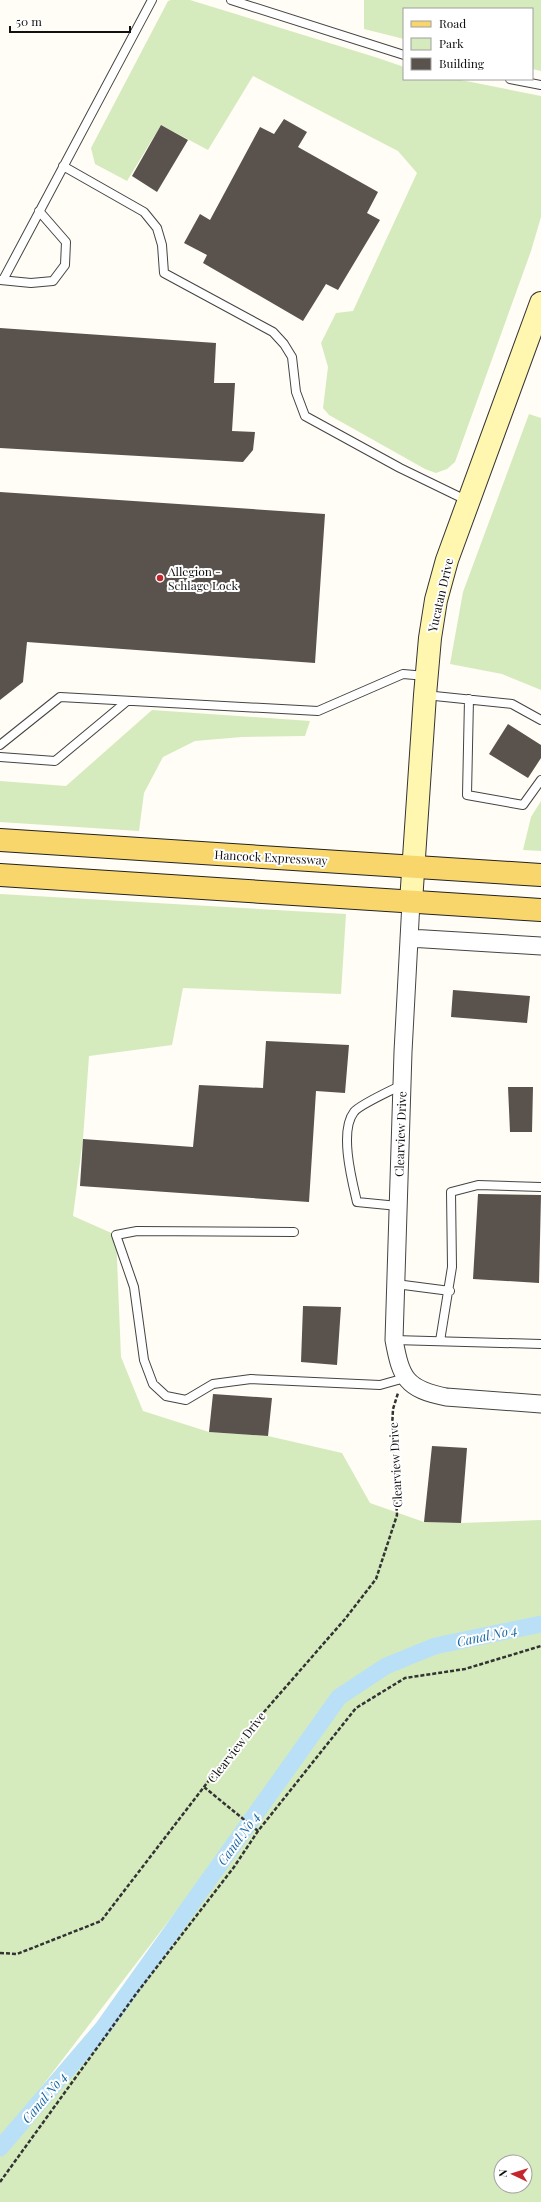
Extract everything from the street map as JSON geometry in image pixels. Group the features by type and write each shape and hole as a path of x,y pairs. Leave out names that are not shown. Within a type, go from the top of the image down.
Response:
{"main road":[{"name":"Hancock Expressway","path":"0,840 541,875"},
{"path":"0,875 541,910"}],"street":[{"name":"Yucatan Drive","path":"411,902 412,866 425,685 436,600 447,560 541,303"},
{"name":"Clearview Drive","path":"405,1378 399,1365 394,1340 402,1085 411,902"},
{"path":"409,938 541,946"},
{"path":"405,1378 415,1387 433,1395 541,1404"}],"lane":[{"path":"39,211 66,242 65,265 53,281 31,283 1,280 152,0"},
{"path":"231,0 403,55"},
{"path":"515,80 541,85"},
{"path":"63,166 144,212 157,228 162,245 164,273 274,332 292,357 296,392 305,416 400,468 469,502"},
{"path":"0,745 60,697 126,702 318,711 403,674 425,685 469,699 512,704 541,720"},
{"path":"469,699 467,795 523,805 541,780"},
{"path":"0,757 55,761 126,702"},
{"path":"398,1206 357,1202 349,1172 348,1129 354,1112 402,1085"},
{"path":"440,1341 450,1291 452,1267 451,1192 478,1184 541,1187"},
{"path":"294,1232 137,1231 116,1235 134,1287 144,1360 153,1384 166,1396 186,1400 212,1384 252,1379 380,1385 405,1378"},
{"path":"396,1284 450,1291"},
{"path":"394,1340 541,1344"}],"path":[{"name":"Clearview Drive","path":"0,1953 17,1954 101,1921 243,1736 345,1619 376,1580 398,1515 392,1428 393,1409 405,1378"},
{"path":"0,2182 91,2053 234,1867 257,1831 356,1708 405,1678 465,1669 541,1646"},
{"path":"204,1787 257,1831"}],"green space":[{"path":"190,0 378,58 403,67 403,80 461,80 541,96 541,217 531,251 455,462 447,469 436,473 425,469 329,415 323,408 328,367 321,343 336,313 353,311 417,173 398,151 253,76 208,150 161,125 127,181 95,164 91,148 168,1"},
{"path":"364,0 541,0 541,71 533,69 533,8 403,8 403,39 364,29"},
{"path":"529,414 541,418 541,690 502,674 450,664 463,592"},
{"path":"152,710 310,721 305,736 242,737 195,741 163,757 144,793 139,831 0,822 0,781 66,786"},
{"path":"541,801 541,851 523,850 531,817"},
{"path":"0,894 346,914 341,994 183,988 172,1045 89,1056 83,1139 73,1216 116,1235 121,1357 143,1411 209,1432 268,1436 342,1453 370,1503 424,1522 461,1523 541,1520 541,2202 0,2202 0,2155 103,2028 328,1713 0,2141"}],"building":[{"path":"284,119 307,132 298,147 378,192 367,213 380,220 338,290 326,284 303,321 203,263 207,255 184,243 200,214 210,220 260,127 274,134"},
{"path":"161,125 188,140 157,192 132,176"},
{"path":"0,328 216,343 214,383 235,383 232,431 255,432 253,450 243,462 0,448"},
{"name":"Allegion - Schlage Lock","path":"0,492 325,514 315,663 27,642 23,682 0,700"},
{"path":"508,724 541,745 541,758 528,778 489,754"},
{"path":"453,990 530,996 527,1023 451,1017"},
{"path":"266,1041 349,1045 345,1093 316,1091 309,1202 80,1186 83,1139 193,1147 199,1085 263,1088"},
{"path":"508,1087 533,1087 532,1132 510,1132"},
{"path":"478,1194 541,1195 539,1283 473,1279"},
{"path":"303,1306 341,1307 337,1365 301,1362"},
{"path":"213,1394 272,1398 268,1436 209,1432"},
{"path":"432,1446 467,1448 461,1523 424,1522"}],"waterway":[{"name":"Canal No 4","path":"0,2148 103,2028 339,1697 386,1666 435,1646 541,1624"}],"place":[{"name":"Allegion - Schlage Lock","path":"160,578"}]}
